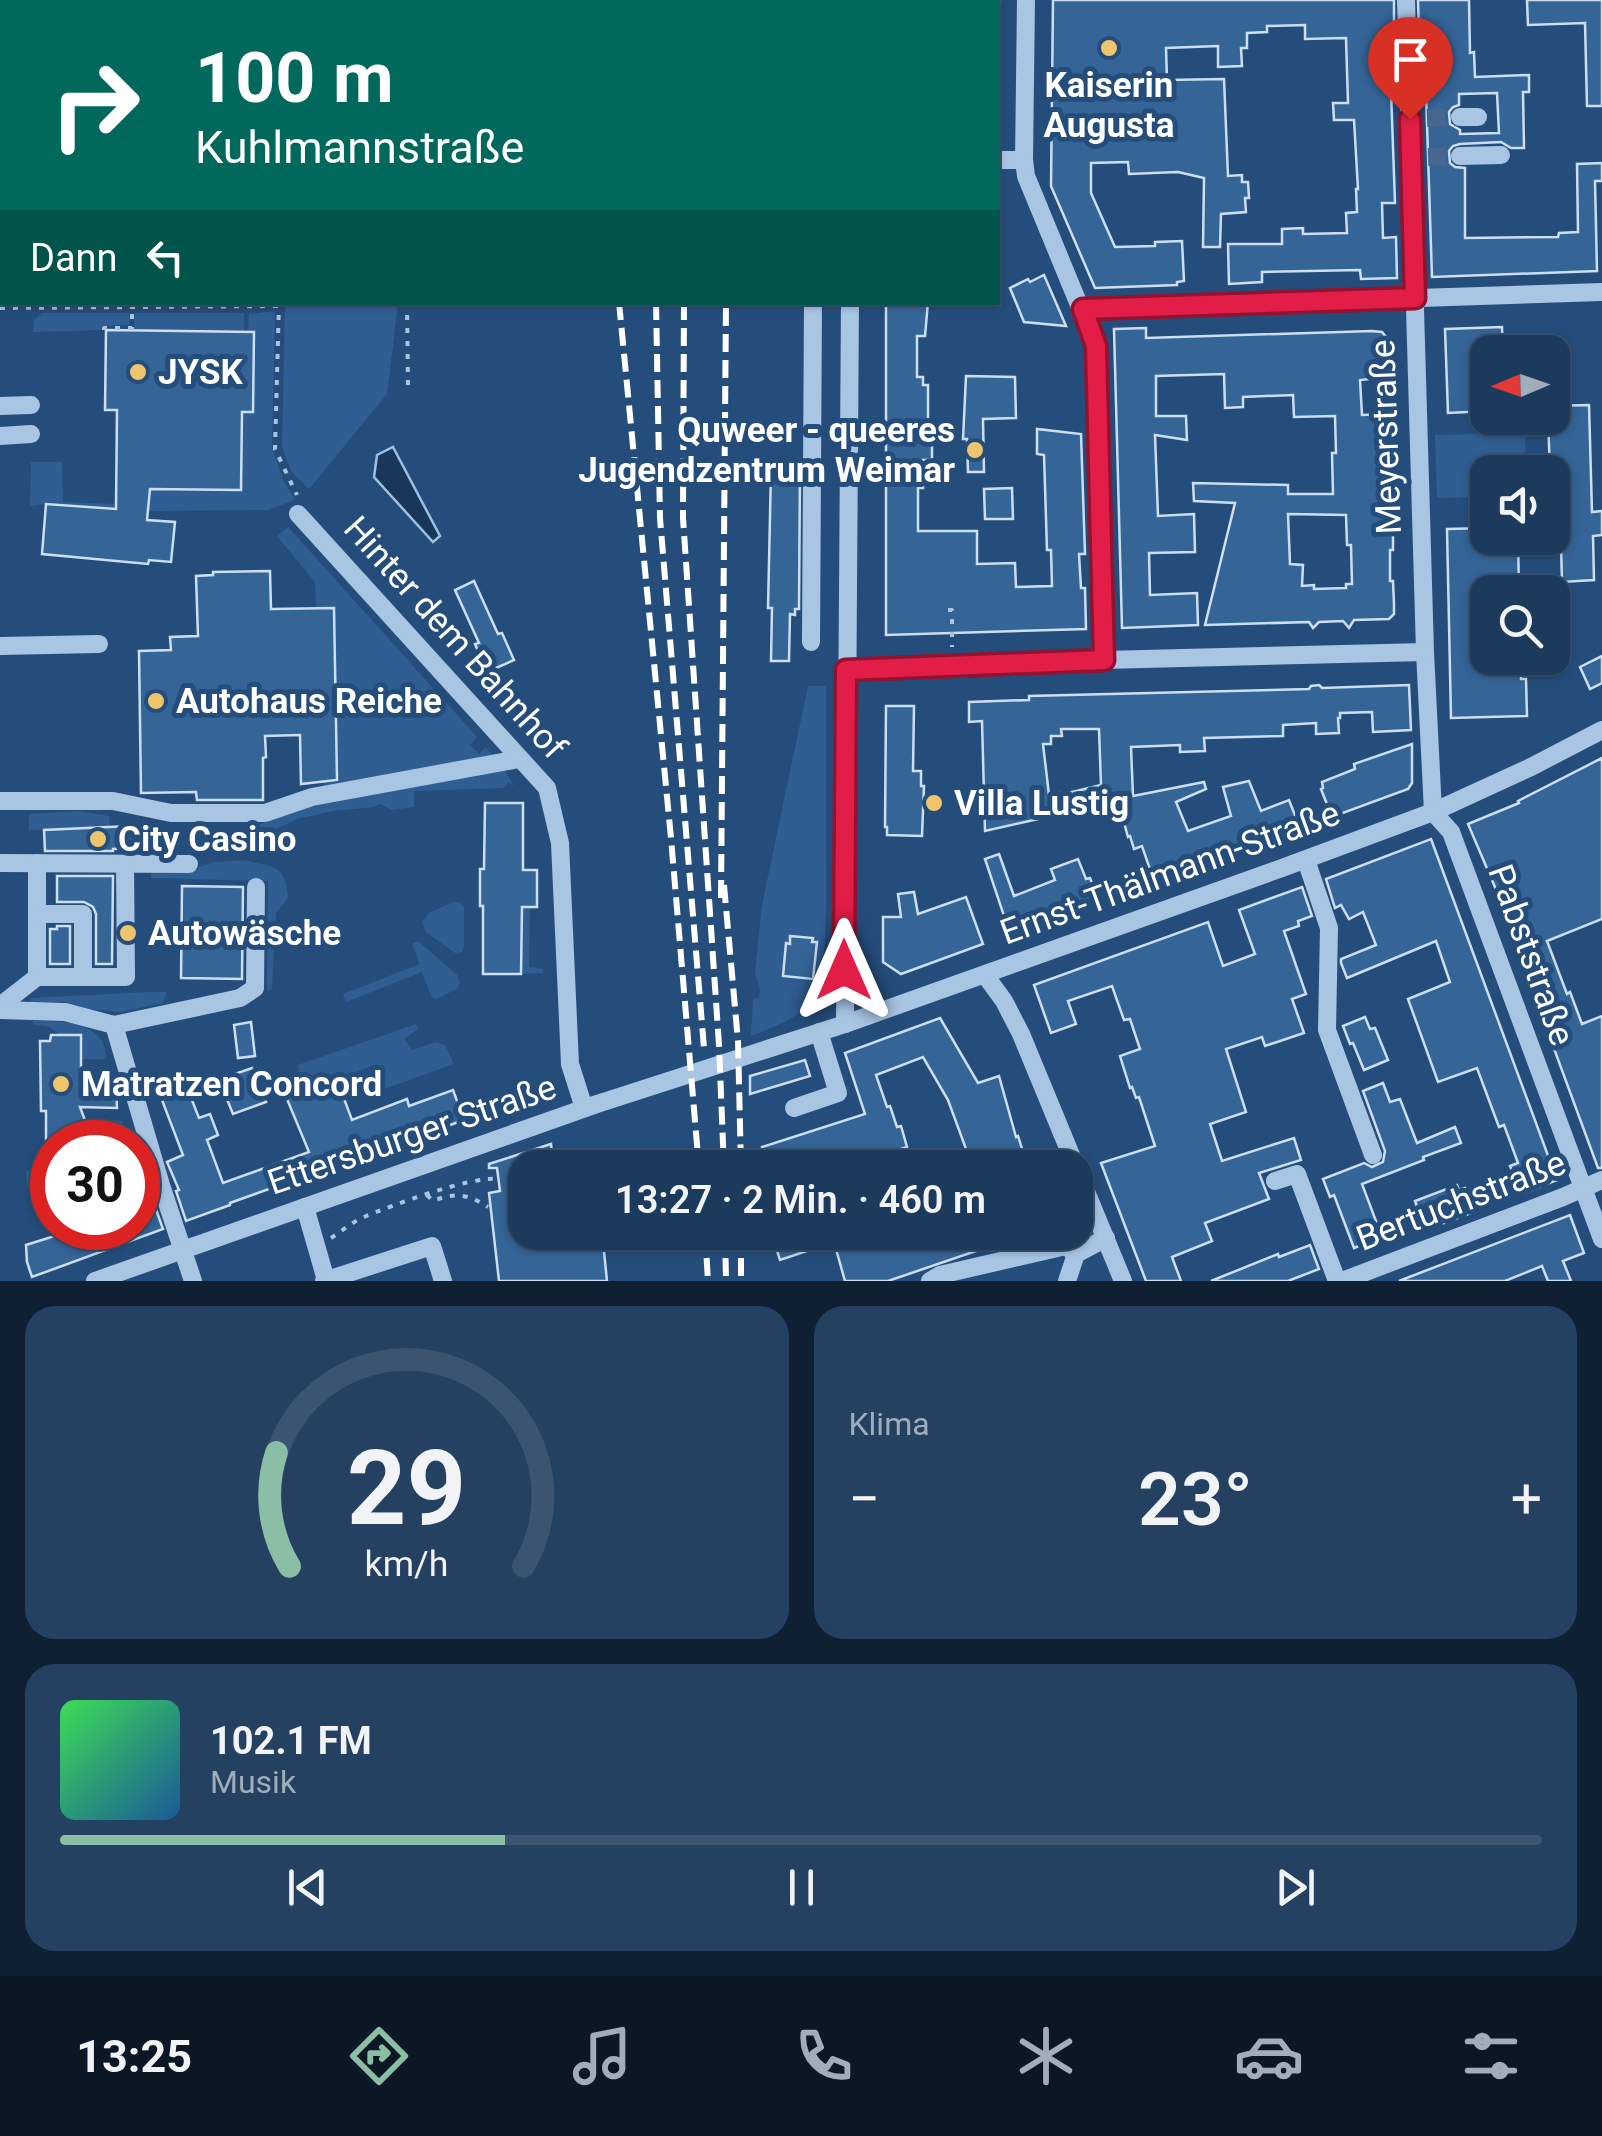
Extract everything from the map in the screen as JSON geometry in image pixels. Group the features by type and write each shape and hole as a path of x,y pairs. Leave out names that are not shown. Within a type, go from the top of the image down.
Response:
{"street":[{"path":"1026,0 1026,176 1096,346 1104,660"},
{"name":"Meyerstraße","path":"1406,0 1420,157 1415,298 1432,812"},
{"path":"1460,156 1502,155"},
{"path":"1000,160 1024,160"},
{"path":"1083,309 1602,292"},
{"path":"811,642 813,305"},
{"path":"845,1024 850,305"},
{"path":"0,406 31,406"},
{"path":"0,436 31,434"},
{"name":"Hinter dem Bahnhof","path":"298,514 547,788 560,842 570,1064 584,1108"},
{"path":"0,646 99,644"},
{"path":"846,670 1425,652"},
{"name":"Ernst-Thälmann-Straße","path":"752,1056 1432,812 1602,730"},
{"path":"0,801 113,801 171,813 264,812 312,797 520,759"},
{"name":"Pabststraße","path":"1432,812 1450,832 1602,1239"},
{"path":"1306,860 1329,928 1326,1030 1373,1155"},
{"path":"37,862 38,977"},
{"path":"0,863 190,864"},
{"path":"0,1008 38,977 126,977 125,864"},
{"path":"0,1008 65,1012 114,1025 240,998 256,988 256,888"},
{"path":"38,914 83,914 83,978"},
{"path":"985,974 1022,1034 1123,1281"},
{"path":"114,1025 193,1281"},
{"path":"794,1108 838,1093 819,1032"},
{"name":"Ettersburger Straße","path":"95,1281 584,1108 752,1056"},
{"path":"1275,1182 1297,1174 1340,1281"},
{"name":"Bertuchstraße","path":"1340,1281 1602,1180"},
{"path":"305,1208 325,1281 359,1275 432,1246 443,1281"},
{"path":"1067,1281 1076,1254 1106,1238"},
{"path":"930,1281 940,1275 1066,1246 1076,1254"}],"path":[{"path":"0,308 231,305"},
{"path":"280,305 275,449 299,500 298,514"},
{"path":"408,305 408,386"},
{"path":"104,330 132,328 132,307"},
{"path":"948,610 952,610 952,666"},
{"path":"315,1244 334,1237 363,1217 460,1184 499,1179"},
{"path":"427,1195 433,1201 460,1194 488,1207"}],"shaded area":[{"path":"285,305 398,305 387,394 309,489 291,471 282,447"},
{"path":"275,311 272,448 295,500 268,510 148,511 30,506 31,462 62,462 63,502 115,504 116,489 241,490 242,412 253,411 254,333 248,332 249,314"},
{"path":"42,313 129,313 129,325 33,332 34,320"},
{"path":"135,313 244,313 244,332 134,330"},
{"path":"1435,435 1525,435 1526,455 1470,455 1470,497 1437,498"},
{"path":"393,447 440,536 433,542 374,477 377,455"},
{"path":"288,527 477,737 470,745 479,754 486,747 495,757 324,789 323,783 337,782 334,609 316,608 315,582 277,536"},
{"path":"808,686 826,686 822,971 818,990 806,1008 751,1036 753,999 759,998 760,989 755,973 762,905"},
{"path":"504,769 514,786 508,782 504,788 414,791 414,807 392,810 380,804 333,811 297,819 260,837 258,831 248,830 296,808"},
{"path":"79,811 109,816 110,827 29,830 29,814"},
{"path":"245,860 271,866 281,873 288,898 276,913 272,989 267,991 268,881 151,878 151,869 192,870 214,862"},
{"path":"453,902 464,907 464,946 462,952 455,953 426,932 422,922 429,913"},
{"path":"522,906 530,907 529,967 543,969 543,973 521,974"},
{"path":"418,941 457,975 458,988 432,998 422,972 346,1002 343,994 420,964 412,944"},
{"path":"167,992 163,1003 120,1012 65,1002 31,1002 30,998"},
{"path":"32,1021 89,1029 104,1044 106,1056 81,1059 81,1035 60,1035"},
{"path":"416,1024 418,1029 404,1039 412,1050 435,1042 445,1045 454,1064 384,1089 374,1065 287,1099 279,1079 299,1071 298,1065"}],"building":[{"path":"1053,0 1394,0 1394,33 1389,34 1395,203 1382,203 1383,238 1396,237 1397,278 1361,279 1360,270 1262,272 1262,282 1229,284 1228,244 1282,244 1282,229 1303,228 1303,234 1347,233 1346,213 1357,212 1354,120 1334,120 1333,103 1348,103 1346,38 1305,39 1305,25 1267,26 1267,32 1247,33 1247,48 1241,48 1242,66 1218,67 1218,46 1166,48 1167,80 1224,79 1228,176 1242,175 1242,182 1248,182 1246,212 1221,214 1220,247 1203,247 1204,178 1178,172 1129,174 1128,162 1091,163 1091,193 1115,247 1182,241 1184,281 1177,285 1095,288 1051,186"},
{"path":"1418,0 1469,0 1470,53 1474,52 1475,77 1529,75 1529,92 1523,92 1524,148 1511,148 1501,142 1460,144 1449,151 1450,163 1465,168 1465,238 1558,237 1559,233 1578,232 1577,164 1602,163 1602,181 1595,181 1597,271 1432,277 1424,33 1419,33","holes":["1497,93 1499,133 1460,134 1450,124 1449,112 1459,105 1459,94"]},
{"path":"1527,0 1602,0 1602,106 1587,106 1585,23 1528,25"},
{"path":"1044,275 1066,326 1024,322 1010,288"},
{"path":"886,305 928,305 925,336 917,336 917,377 923,377 923,385 928,385 932,460 923,460 923,488 918,488 918,531 977,531 977,564 1015,563 1016,587 1052,586 1044,455 1037,454 1037,429 1081,434 1085,554 1079,554 1086,629 886,635"},
{"path":"1502,327 1502,335 1470,335 1470,412 1448,413 1445,329"},
{"path":"1146,328 1146,338 1382,332 1386,337 1388,377 1360,380 1362,415 1389,414 1393,537 1390,581 1394,614 1389,619 1354,620 1349,628 1343,621 1319,622 1313,628 1309,622 1205,625 1235,503 1194,501 1193,483 1288,485 1288,494 1333,494 1335,416 1294,417 1293,395 1243,397 1243,407 1225,408 1224,374 1156,376 1156,416 1186,416 1187,440 1155,435 1158,516 1194,514 1195,552 1149,553 1150,595 1197,593 1198,625 1122,628 1114,329","holes":["1288,514 1346,515 1352,584 1346,584 1346,588 1302,586 1303,565 1290,564"]},
{"path":"106,330 254,332 253,412 242,412 241,490 150,489 147,520 175,522 171,562 149,560 148,564 42,554 46,504 116,509 117,410 105,410"},
{"path":"966,376 1015,377 1016,418 983,419 984,472 968,472 967,439 963,439"},
{"path":"1589,405 1592,512 1602,511 1602,535 1593,536 1594,580 1570,582 1570,575 1562,575 1561,555 1570,555 1570,455 1549,455 1549,435 1570,435 1570,406"},
{"path":"771,471 800,471 799,609 795,609 795,615 790,614 789,661 771,661"},
{"path":"1012,488 1013,519 985,519 984,489"},
{"path":"1470,528 1470,555 1518,555 1519,575 1470,575 1470,675 1521,675 1521,679 1526,679 1527,716 1451,718 1447,529"},
{"path":"270,571 271,609 334,608 337,780 301,784 300,735 265,736 263,800 197,800 196,792 141,793 139,651 171,650 170,637 198,636 196,576"},
{"path":"474,581 514,660 487,672 475,644 479,643 455,590"},
{"path":"1602,656 1602,683 1590,689 1580,667"},
{"path":"1409,685 1411,730 1373,732 1372,712 1340,713 1339,733 1316,734 1316,723 1283,725 1283,736 1204,738 1205,751 1180,752 1180,745 1131,747 1133,796 1204,782 1206,789 1176,802 1188,831 1231,816 1223,787 1249,781 1261,811 1289,800 1300,828 1154,881 1142,846 1134,849 1128,837 1118,801 985,831 982,721 969,722 969,702 1029,700 1029,696","holes":["1061,729 1099,729 1101,785 1049,795 1043,744 1051,744 1051,736 1062,736"]},
{"path":"886,706 914,706 913,771 921,771 924,786 922,836 887,835"},
{"path":"1412,744 1412,783 1408,789 1332,817 1322,782 1355,769 1354,764"},
{"path":"1602,758 1602,919 1547,941 1582,1024 1602,1016 1602,1168 1598,1168 1509,920 1468,824 1519,803"},
{"path":"485,803 523,803 523,870 537,870 537,907 522,907 521,974 483,974 480,869 484,869"},
{"name":"City Casino","path":"151,825 152,847 45,851 44,830"},
{"path":"1431,839 1557,1180 1521,1194 1510,1166 1518,1163 1504,1125 1499,1127 1477,1068 1438,1082 1408,999 1450,982 1436,941 1347,978 1341,963 1341,959 1376,945 1363,912 1349,919 1341,905 1335,908 1326,879"},
{"path":"999,854 1014,896 1055,880 1051,869 1078,859 1099,901 1010,934 985,859"},
{"path":"57,876 113,876 112,964 96,964 93,907 84,902 57,902"},
{"path":"182,886 243,887 242,979 181,978"},
{"path":"1302,887 1312,916 1284,931 1306,994 1292,999 1304,1033 1265,1046 1262,1037 1226,1049 1246,1112 1210,1124 1222,1161 1294,1138 1301,1160 1259,1173 1269,1199 1205,1223 1212,1241 1172,1257 1181,1281 1146,1281 1101,1163 1155,1146 1120,1056 1140,1049 1130,1019 1124,1020 1112,986 1068,1001 1076,1024 1051,1033 1034,985 1208,922 1223,966 1255,954 1239,910"},
{"path":"914,892 918,914 966,897 983,944 901,974 883,962 883,917 901,917 898,894"},
{"path":"70,926 70,964 50,964 50,929"},
{"path":"790,936 813,938 812,942 817,942 813,979 783,976"},
{"path":"1365,1017 1370,1029 1375,1028 1388,1060 1364,1070 1343,1026"},
{"path":"940,1018 978,1083 999,1076 1022,1150 966,1150 948,1100 923,1057 876,1075 907,1147 763,1150 762,1147 865,1114 845,1053"},
{"path":"251,1022 255,1056 238,1058 234,1025"},
{"name":"Matratzen Concord","path":"51,1035 81,1035 81,1075 116,1075 117,1108 80,1107 85,1120 46,1120 46,1111 41,1111 40,1041 50,1041"},
{"path":"805,1060 810,1076 750,1094 750,1076"},
{"path":"252,1068 266,1102 233,1114 224,1092 231,1089 226,1077"},
{"path":"337,1080 352,1120 407,1099 409,1106 453,1090 464,1120 186,1221 167,1162 183,1155 162,1100 188,1090 199,1118 210,1114 218,1135 207,1140 223,1183 309,1152 287,1099"},
{"path":"1383,1083 1390,1102 1400,1099 1417,1143 1455,1127 1461,1143 1362,1184 1382,1237 1354,1248 1334,1195 1330,1197 1323,1179 1364,1163 1372,1167 1383,1162 1385,1151 1363,1091"},
{"path":"508,1158 508,1250 604,1250 607,1281 499,1281 489,1193 500,1191 497,1168 489,1168 489,1164"},
{"path":"1457,1185 1459,1190 1465,1188 1474,1212 1425,1230 1415,1201"},
{"path":"1570,1215 1584,1253 1563,1261 1571,1281 1548,1281 1542,1266 1505,1281 1399,1281"},
{"path":"30,1244 30,1250 106,1250 32,1277 26,1245"},
{"path":"1310,1245 1319,1269 1288,1281 1211,1281 1278,1254 1279,1257"},
{"path":"777,1250 810,1250 780,1260"},
{"path":"836,1250 979,1250 888,1281 845,1281"}],"tunnel":[{"path":"1427,118 1460,117"},
{"path":"1428,157 1460,156"}],"railway":[{"path":"619,305 697,1150"},
{"path":"656,305 660,518 704,1048"},
{"path":"684,305 683,518 723,1150"},
{"path":"721,898 726,305"},
{"path":"724,885 738,1041 741,1150"},
{"path":"706,1250 708,1281"},
{"path":"725,1250 726,1281"},
{"path":"741,1250 741,1281"}],"place":[{"name":"Kaiserin Augusta","path":"1109,48"},
{"name":"JYSK","path":"138,372"},
{"name":"Quweer - queeres Jugendzentrum Weimar","path":"975,450"},
{"name":"Autohaus Reiche","path":"156,701"},
{"name":"Villa Lustig","path":"934,803"},
{"name":"City Casino","path":"98,839"},
{"name":"Autowäsche","path":"128,933"},
{"name":"Matratzen Concord","path":"61,1084"}],"route":[{"path":"844,970 846,670 1104,660 1096,346 1083,309 1415,298 1410,119"}]}
